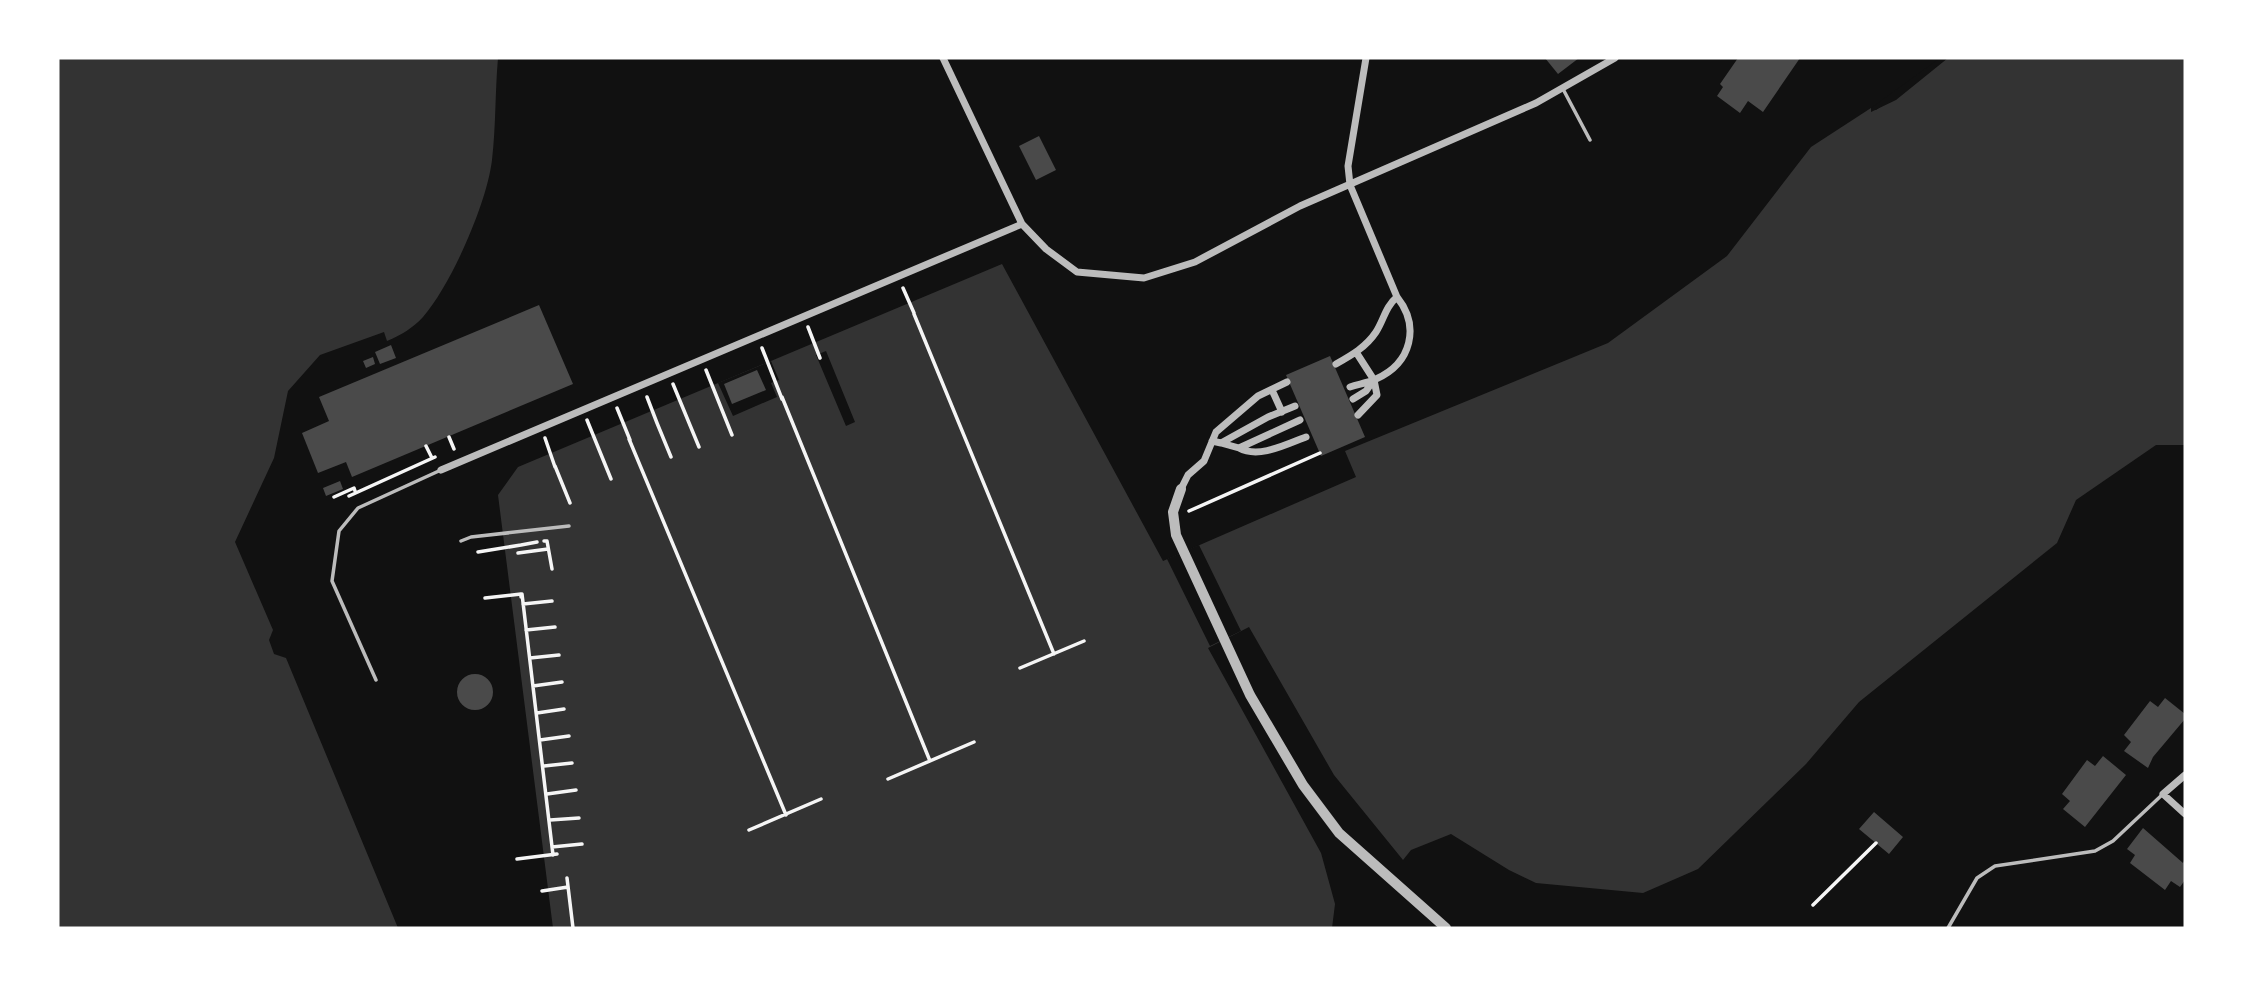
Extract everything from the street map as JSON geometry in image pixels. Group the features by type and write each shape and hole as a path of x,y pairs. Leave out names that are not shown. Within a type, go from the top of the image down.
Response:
{"street":[{"path":"943,58 1022,224 1046,249 1077,272 1144,278 1195,262 1273,219 1563,89 1615,58"},
{"path":"1350,387 1374,380 1394,366 1405,352 1412,324 1408,312 1397,297 1350,185 1348,166 1366,58"},
{"path":"441,470 1022,224"},
{"path":"1336,364 1356,352 1378,330 1389,304 1397,297"},
{"path":"1356,352 1374,380 1377,395 1358,415"},
{"path":"1353,399 1366,391 1374,380"},
{"path":"1287,382 1239,411 1216,432 1204,461 1188,475 1181,489 1174,512 1176,535 1278,748 1339,833 1446,928"},
{"path":"1272,390 1282,411"},
{"path":"1221,443 1296,406"},
{"path":"1239,448 1300,420"},
{"path":"1212,441 1246,452 1270,450 1306,437"},
{"path":"2185,775 2163,794 2185,814"}],"lane":[{"path":"1563,89 1590,140"},
{"path":"376,680 332,581 339,531 358,508 441,470"},
{"path":"461,541 471,537 569,526"},
{"path":"1948,928 1977,878 1996,866 2095,851 2113,841 2163,794"}],"path":[{"path":"903,287 1054,654"},
{"path":"914,314 918,325"},
{"path":"808,327 820,358"},
{"path":"761,346 785,404"},
{"path":"706,370 732,435"},
{"path":"673,383 699,447"},
{"path":"646,395 671,457"},
{"path":"782,397 930,761"},
{"path":"617,407 632,446"},
{"path":"587,419 611,480"},
{"path":"544,436 557,472"},
{"path":"449,437 454,449"},
{"path":"629,439 786,815"},
{"path":"426,446 432,458"},
{"path":"1189,511 1320,453"},
{"path":"555,466 570,503"},
{"path":"334,497 354,488 355,491"},
{"path":"521,545 547,541 552,569"},
{"path":"478,552 527,544"},
{"path":"518,553 548,548"},
{"path":"485,598 521,594 525,620"},
{"path":"517,859 555,855 522,594"},
{"path":"523,604 552,601"},
{"path":"526,631 555,627"},
{"path":"1020,668 1084,641"},
{"path":"530,658 559,655"},
{"path":"533,686 562,682"},
{"path":"537,713 565,709"},
{"path":"540,740 569,736"},
{"path":"888,779 974,742"},
{"path":"544,766 572,763"},
{"path":"547,794 576,790"},
{"path":"750,830 821,799"},
{"path":"550,820 579,818"},
{"path":"552,847 582,844"},
{"path":"1812,905 1876,844"},
{"path":"566,878 573,928"},
{"path":"542,891 568,887"}],"shaded area":[{"path":"58,58 498,58 489,178 456,265 434,303 407,331 387,341 384,332 320,355 288,391 274,458 235,542 273,630 269,640 274,654 286,658 398,928 58,928"},
{"path":"1946,58 2185,58 2185,445 2156,445 2076,500 2057,543 1859,702 1806,764 1698,869 1643,893 1536,883 1509,870 1451,834 1411,850 1403,860 1334,775 1249,627 1208,648 1321,853 1335,904 1332,928 553,928 498,495 518,467 1002,264 1163,561 1356,477 1345,451 1608,343 1727,256 1811,147 1871,108 1876,110"}],"pier":[{"path":"1940,58 1948,58 1896,100 1871,112 1871,108"},
{"path":"826,351 855,422 846,426 816,355"},
{"path":"771,361 779,380 771,383 777,397 733,416 718,383"},
{"path":"1199,545 1241,631 1210,646 1167,559"}],"building":[{"path":"1545,58 1579,58 1558,74"},
{"path":"1738,58 1800,58 1763,112 1748,101 1740,113 1717,96 1723,87 1720,84"},
{"path":"1039,136 1056,170 1036,180 1019,146"},
{"path":"539,305 573,384 352,477 346,462 318,473 302,433 329,421 319,397"},
{"path":"391,345 396,358 380,364 375,352"},
{"path":"1330,356 1365,437 1321,456 1286,375"},
{"path":"373,357 375,364 366,368 363,361"},
{"path":"757,370 766,390 732,404 724,384"},
{"path":"340,481 343,489 326,496 323,488"},
{"path":"475,674 488,679 493,692 488,705 475,710 462,705 457,692 462,679"},
{"path":"2165,698 2185,714 2185,719 2153,757 2148,768 2124,751 2131,742 2124,735 2150,701 2158,707"},
{"path":"2103,756 2126,775 2085,827 2063,809 2070,801 2062,794 2087,760 2095,766"},
{"path":"1874,812 1903,837 1889,854 1859,829"},
{"path":"2143,828 2183,863 2185,859 2185,880 2180,887 2171,881 2165,890 2130,863 2135,855 2127,849"}]}
